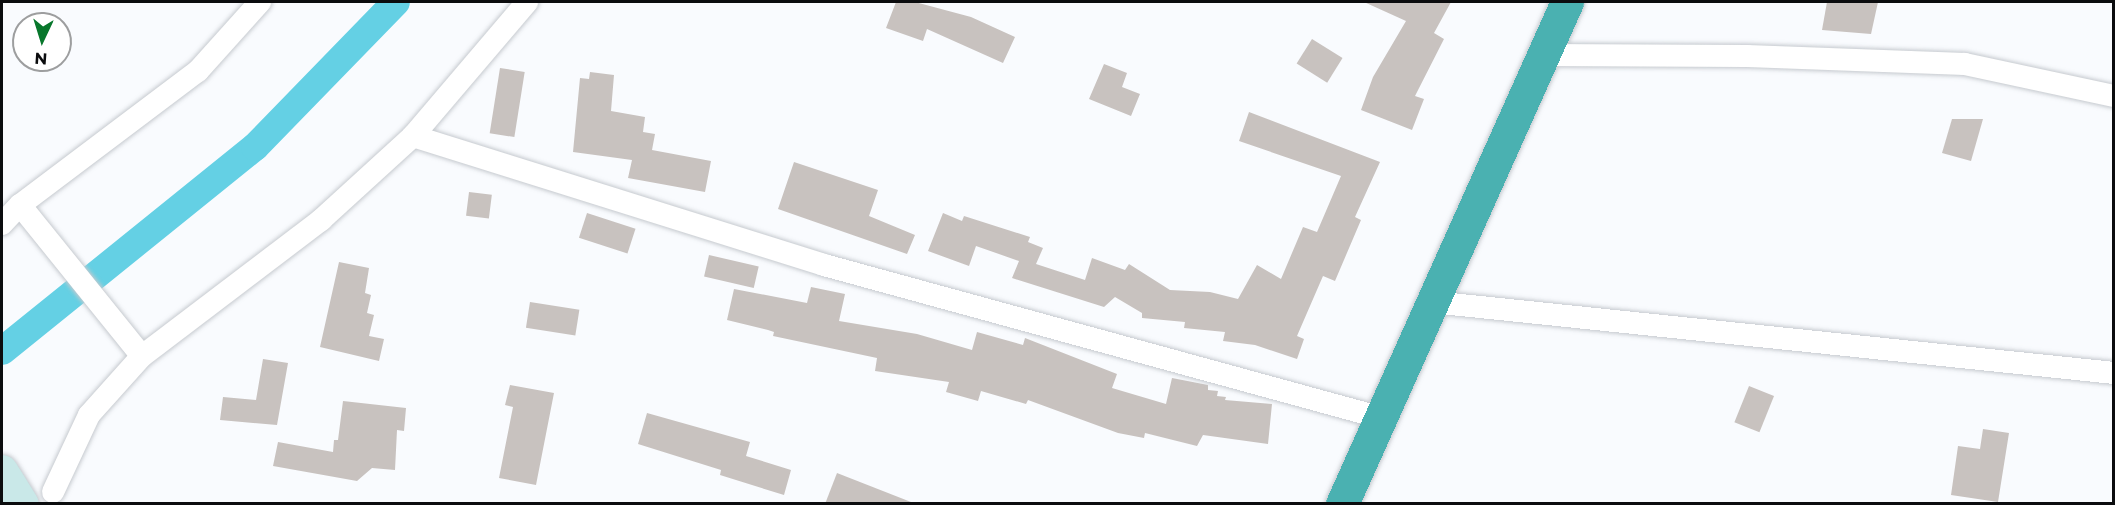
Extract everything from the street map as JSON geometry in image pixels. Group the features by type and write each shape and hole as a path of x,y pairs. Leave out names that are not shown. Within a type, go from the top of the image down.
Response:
{"highway":[{"path":"1342,504 1541,55 1567,2"}],"main road":[{"path":"2,471 23,504"}],"street":[{"path":"2,224 20,205 198,71 260,2"},
{"path":"53,492 89,415 142,356 321,220 413,136 527,2"},
{"path":"1541,55 1747,56 1965,64 2114,96"},
{"path":"413,136 824,265 1382,418"},
{"path":"20,205 142,356"},
{"path":"1432,302 2114,373"}],"building":[{"path":"896,2 915,2 971,17 1015,37 1003,63 927,29 923,41 886,28"},
{"path":"1364,2 1451,2 1434,33 1444,39 1415,96 1424,99 1412,130 1361,110 1373,77 1406,21"},
{"path":"1827,2 1878,2 1871,34 1822,30"},
{"path":"1312,39 1343,58 1327,83 1297,64"},
{"path":"1104,64 1127,73 1122,87 1140,94 1131,116 1089,99"},
{"path":"500,68 525,72 514,137 490,133"},
{"path":"590,72 614,75 611,111 645,117 643,132 655,134 652,150 711,161 705,192 628,178 632,160 573,152 580,78 589,79"},
{"path":"1249,112 1380,162 1355,217 1361,220 1335,281 1323,276 1297,336 1304,339 1297,359 1255,345 1223,341 1225,332 1184,328 1185,322 1142,318 1142,313 1115,297 1104,307 1012,278 1019,261 976,246 969,266 928,251 943,213 962,221 964,216 1030,237 1028,242 1043,248 1036,264 1085,280 1092,258 1125,270 1129,264 1170,290 1210,292 1238,299 1257,265 1281,279 1303,227 1317,232 1341,176 1239,141"},
{"path":"1952,119 1983,119 1971,161 1942,153"},
{"path":"794,162 878,190 869,216 915,235 907,254 778,209"},
{"path":"469,192 492,195 489,219 466,216"},
{"path":"587,213 636,229 627,253 579,238"},
{"path":"709,255 759,266 754,288 704,276"},
{"path":"339,262 369,268 365,293 371,295 367,313 374,315 369,336 384,339 379,361 320,347"},
{"path":"811,287 845,294 839,321 917,334 972,350 977,332 1023,345 1025,338 1117,374 1112,388 1166,404 1172,378 1208,385 1208,390 1218,391 1217,396 1226,397 1225,400 1272,404 1268,444 1203,435 1197,446 1145,433 1144,438 1118,433 1028,400 1026,404 981,391 978,401 946,392 949,382 875,371 877,358 773,336 774,332 727,320 734,289 807,303"},
{"path":"530,302 579,310 575,336 526,328"},
{"path":"263,359 288,363 277,425 220,420 223,397 256,400"},
{"path":"510,385 554,393 536,485 499,478 513,407 505,405"},
{"path":"1749,386 1774,396 1759,432 1734,422"},
{"path":"343,401 406,408 404,431 397,430 395,470 372,468 357,481 273,466 278,442 333,452 334,440 338,440"},
{"path":"647,413 750,442 746,456 791,470 784,495 720,475 721,470 638,444"},
{"path":"1983,429 2009,433 1998,502 1951,495 1958,446 1980,449"},
{"path":"837,473 911,502 911,504 825,504"}],"waterway":[{"path":"2,351 255,147 396,2"}]}
